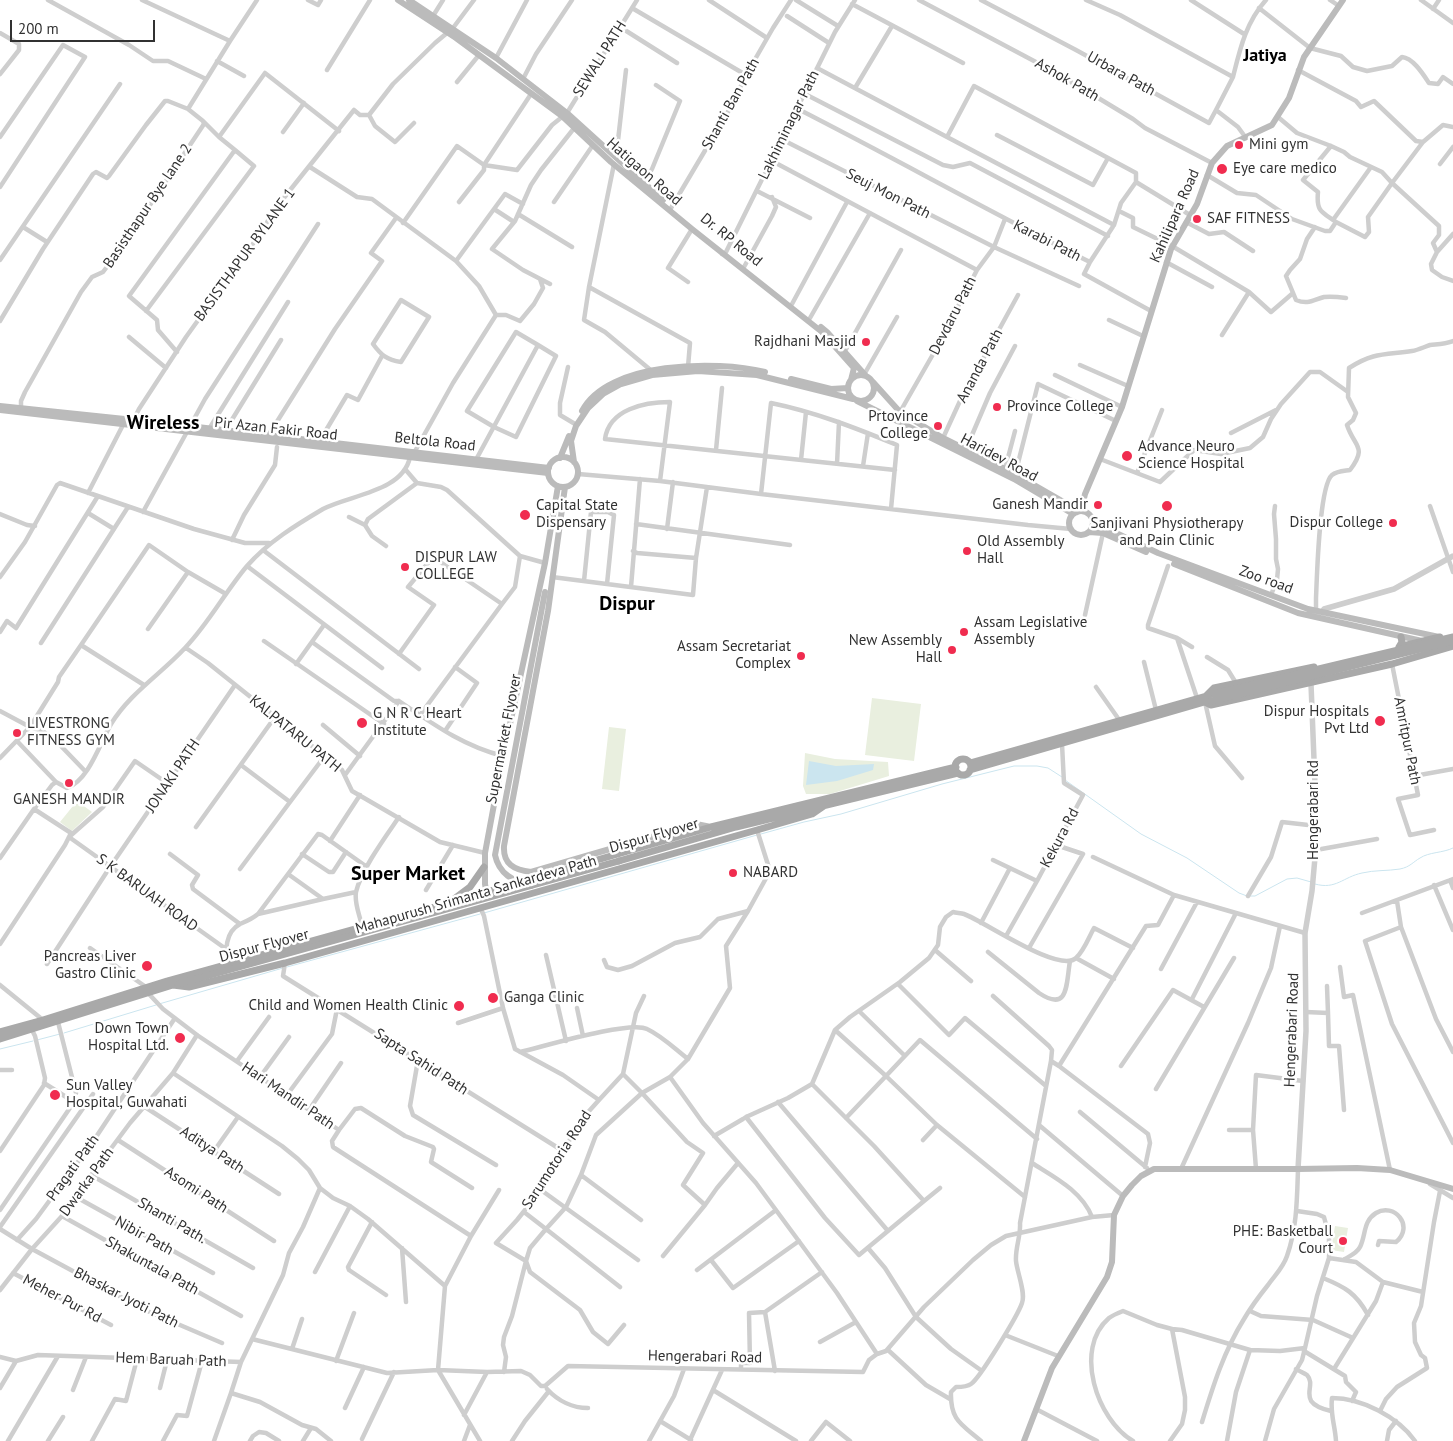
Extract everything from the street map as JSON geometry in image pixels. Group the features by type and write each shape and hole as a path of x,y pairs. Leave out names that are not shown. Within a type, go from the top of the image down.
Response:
{"main road":[{"path":"398,0 450,31 531,94 565,115"},
{"name":"Dr. RP Road","path":"413,1 450,31 496,58 523,79 615,161 644,183 724,253 828,332 865,375"},
{"name":"Kahilipara Road","path":"1077,513 1122,407 1172,246 1197,204 1212,163 1228,146 1272,125 1289,98 1298,70 1310,48 1341,3"},
{"name":"Hatigaon Road","path":"576,125 593,145 615,161 692,229 822,332 854,368 851,380"},
{"path":"560,458 585,404 600,391 620,379 654,372 706,366 756,370 830,389 848,388"},
{"name":"Haridev Road","path":"654,372 698,371 758,375 855,400 1014,476 1077,513"},
{"path":"574,462 568,458 555,460 549,470 551,481 561,487 574,483 578,474 571,441 576,426 588,408 603,394 621,384 654,372"},
{"path":"858,375 865,375 873,382 874,391 870,398 866,401 855,400 850,396 848,388 851,380 858,375"},
{"name":"Haridev Road","path":"873,382 900,412 943,438 1005,469 1014,476"},
{"name":"Pir Azan Fakir Road","path":"0,406 186,432 318,444 549,470"},
{"name":"Pir Azan Fakir Road","path":"0,410 124,422 133,421 186,432 209,429 318,444"},
{"name":"Beltola Road","path":"412,455 476,460 549,470"},
{"path":"489,905 484,868 485,853 503,756 561,487"},
{"path":"561,487 548,611 504,852 508,862 511,866 524,871 537,870 696,824 711,826"},
{"path":"1089,532 1093,522 1088,514 1077,513 1070,521 1070,528 1079,535 1089,532 1103,533 1164,560 1298,613 1422,641 1432,651"},
{"name":"Zoo road","path":"1093,522 1158,554 1319,612 1438,637"},
{"name":"Supermarket Flyover","path":"531,886 518,882 504,874 494,855 544,592 542,579"},
{"path":"1399,647 1402,642 1401,636"},
{"path":"1438,637 1452,641"},
{"path":"1438,637 1452,641 1432,651 1392,664 1211,706 1209,698 1214,688 1346,661 1438,637"},
{"path":"970,767 1062,744 1209,698 1452,641"},
{"path":"970,767 965,760 960,760 956,764 957,770 966,774 970,767 1197,698 1209,698"},
{"name":"Mahapurush Srimanta Sankardeva Path","path":"0,1039 58,1022 147,990 175,984 189,988 285,964 542,890 757,831 812,814 825,805 957,770"},
{"name":"Mahapurush Srimanta Sankardeva Path","path":"0,1032 711,826 957,770"},
{"name":"Dispur Flyover","path":"175,984 825,805"},
{"path":"582,857 592,860"},
{"path":"445,904 467,889 484,868"},
{"path":"538,876 537,883 542,890"},
{"path":"436,907 440,919"},
{"path":"1024,1441 1058,1356 1107,1277 1112,1262 1114,1215 1123,1196 1132,1184 1148,1169 1357,1168 1390,1170 1453,1189"}],"street":[{"path":"48,0 129,45 153,61 168,61 206,79"},
{"path":"61,6 64,0"},
{"path":"142,0 230,41"},
{"path":"188,109 257,0"},
{"path":"308,0 318,5 321,0"},
{"path":"327,70 370,0"},
{"path":"433,16 443,0"},
{"path":"414,123 395,142 375,126 369,114 393,84 450,31 474,0"},
{"path":"496,58 527,0"},
{"path":"523,79 536,54 572,0"},
{"name":"SEWALI PATH","path":"484,165 516,170 552,125 565,115 637,0"},
{"path":"709,0 767,38"},
{"name":"Shanti Ban Path","path":"671,208 728,113 767,38 791,0"},
{"path":"796,0 838,26"},
{"name":"Ashok Path","path":"919,0 1034,61 1134,119 1145,128 1212,163"},
{"path":"1086,0 1127,19 1233,77"},
{"path":"1191,0 1244,34"},
{"path":"1246,138 1238,127 1216,110 1233,77 1244,34 1259,8 1266,0"},
{"path":"1330,0 1341,3"},
{"path":"1421,0 1453,23"},
{"path":"1433,9 1439,0"},
{"path":"854,1 892,26 962,63"},
{"name":"Lakhiminagar Path","path":"724,253 783,140 838,26 854,1"},
{"name":"Urbara Path","path":"984,1 1209,123 1216,110"},
{"path":"632,8 746,76"},
{"path":"1259,8 1310,48 1341,56 1354,67 1367,71 1392,66 1402,57 1406,58 1422,72 1429,83 1438,84 1443,77 1453,84"},
{"path":"787,16 830,44"},
{"path":"855,88 892,26"},
{"path":"620,28 677,63"},
{"path":"0,33 19,44 20,47 0,74"},
{"path":"0,137 63,45 85,57 0,187"},
{"path":"457,82 479,55"},
{"path":"217,61 244,76"},
{"path":"818,68 1114,225"},
{"path":"626,70 615,161 589,286 584,320 605,332 654,372"},
{"path":"1298,70 1356,101 1362,107 1374,101 1416,141 1423,142"},
{"path":"219,137 265,72 339,131"},
{"path":"0,260 120,84"},
{"path":"644,183 652,170 680,101 656,85"},
{"path":"947,136 974,86 1136,173 1136,182 1209,234 1224,232 1253,251"},
{"path":"459,202 484,170 484,165 531,94"},
{"path":"805,94 943,165 953,167 970,163 1108,236"},
{"path":"0,321 47,242 93,174 96,172 107,178 161,104 168,101 188,109 254,166 146,311"},
{"path":"283,132 304,103"},
{"name":"Karabi Path","path":"798,109 879,150 1005,220 1090,262 1108,236 1114,225 1121,203 1136,182"},
{"name":"BASISTHAPUR BYLANE 1","path":"133,421 176,352 265,227 271,214 354,110 360,115 369,114"},
{"path":"1278,117 1297,133 1331,146 1344,152 1350,158 1382,172 1439,226 1439,234 1433,243 1437,252"},
{"name":"Basisthapur Bye lane 2","path":"21,408 21,401 25,392 81,292 92,277 103,272 122,247 201,129 204,124 203,121"},
{"path":"550,284 523,270 492,249 514,222 541,170 576,125"},
{"path":"1331,146 1303,180 1318,192 1317,204 1320,211 1364,237 1369,232 1368,218 1423,142 1443,125 1453,127"},
{"path":"997,136 1092,185 1108,158"},
{"name":"Seuj Mon Path","path":"783,140 994,248 1079,286"},
{"path":"554,202 593,145"},
{"path":"403,223 458,146 484,165"},
{"path":"1440,164 1453,146"},
{"path":"176,352 158,330 157,320 129,296 235,150"},
{"path":"772,160 847,202 977,270"},
{"path":"310,167 357,197 372,199 456,262 479,286 496,315"},
{"path":"1208,175 1238,193 1256,195 1292,219 1325,231 1330,230 1371,167"},
{"path":"757,191 810,218"},
{"path":"456,262 505,194 523,204"},
{"path":"744,267 776,207 772,197"},
{"path":"792,304 847,202"},
{"path":"494,209 514,222"},
{"path":"1119,211 1133,218 1133,227 1172,246 1249,292 1271,312 1293,293"},
{"path":"518,214 572,247"},
{"path":"810,318 870,214"},
{"path":"268,436 335,329 382,261 371,253 396,218"},
{"name":"Devdaru Path","path":"900,412 977,270 994,248 1005,220"},
{"path":"143,512 210,391 318,224"},
{"path":"23,227 47,242"},
{"path":"1315,227 1307,239 1300,259 1286,276 1296,300 1302,303 1310,303 1324,298 1346,298"},
{"path":"688,282 668,268 692,229"},
{"path":"1453,234 1437,252 1431,264 1432,270 1442,277 1453,281"},
{"path":"845,351 901,250"},
{"path":"1090,262 1084,274 1151,312"},
{"path":"1166,262 1212,287"},
{"path":"496,315 506,315 520,321 534,304 543,288 540,279"},
{"path":"589,286 690,343 688,367"},
{"path":"1222,335 1249,292"},
{"name":"Ananda Path","path":"943,438 960,401 1018,295"},
{"path":"401,300 429,317 401,362 392,361 382,356 372,344 401,300"},
{"path":"209,429 288,302"},
{"path":"17,740 56,782 67,788 75,786 96,758 112,724 144,685 186,648 247,566 269,543 325,508 395,481 409,465 412,455 453,383 496,315"},
{"path":"865,375 897,317"},
{"path":"1109,320 1143,336"},
{"path":"516,332 538,345 556,356 516,437 467,411 516,332"},
{"path":"129,338 166,368"},
{"path":"225,431 282,340"},
{"path":"1451,557 1394,589 1323,609 1319,612 1316,598 1322,509 1326,490 1330,476 1339,471 1350,470 1358,460 1359,451 1347,426 1353,420 1356,413 1348,397 1349,368 1360,360 1378,354 1414,351 1453,341"},
{"path":"476,460 538,345"},
{"path":"966,449 990,394 1015,346"},
{"path":"318,444 347,395 358,400 382,356"},
{"path":"1080,365 1128,386"},
{"path":"568,367 560,403 560,416 575,424"},
{"path":"1100,459 1160,482 1194,450 1220,454 1250,448 1263,437 1277,409 1310,372 1320,372 1348,392"},
{"path":"1056,375 1122,407"},
{"path":"1014,476 1038,384 1116,421"},
{"path":"716,450 722,388"},
{"path":"660,481 664,445 670,402 646,404 622,413 606,433 606,439 664,445 716,450 895,470"},
{"path":"761,494 771,403 839,422 897,445 891,509"},
{"path":"1231,433 1277,409"},
{"path":"1137,473 1162,410"},
{"path":"802,460 806,412"},
{"path":"88,493 124,422"},
{"path":"837,464 839,422"},
{"path":"1005,469 1015,431"},
{"path":"863,466 868,433"},
{"path":"232,540 244,515 275,465 278,446"},
{"path":"405,469 416,483 441,487 447,490 520,556 545,563"},
{"path":"578,474 673,482 1028,525 1070,528"},
{"path":"631,587 640,479"},
{"path":"667,529 673,482"},
{"path":"0,576 25,542 57,485 62,483 128,508 232,540 245,543 269,543"},
{"path":"365,525 368,519 416,483"},
{"path":"552,577 693,595 696,558 707,487"},
{"path":"0,632 7,621 16,628 98,496"},
{"path":"1271,596 1277,580 1278,569 1276,560 1275,506"},
{"path":"1430,506 1451,557 1453,572"},
{"path":"41,643 128,508"},
{"path":"584,581 591,512 608,512 614,515 607,584"},
{"path":"88,513 114,529"},
{"path":"0,514 34,526"},
{"path":"348,517 365,525 372,536 386,546"},
{"path":"636,524 790,545"},
{"path":"1085,615 1103,533"},
{"path":"0,758 30,727 58,682 59,677 149,545 188,572 226,594"},
{"path":"263,550 419,669"},
{"path":"633,551 637,554 696,558"},
{"path":"420,715 515,587 520,556"},
{"path":"399,654 434,604 408,587 432,557 502,604"},
{"path":"247,566 382,668"},
{"path":"1168,566 1148,628 1177,638 1192,647"},
{"path":"148,629 188,572"},
{"path":"296,664 324,625"},
{"path":"1177,638 1197,698"},
{"path":"264,641 384,724"},
{"path":"312,642 394,701 399,701 445,731 481,750 503,756"},
{"path":"81,645 144,685"},
{"name":"KALPATARU PATH","path":"186,648 342,770 352,790 440,842 485,853"},
{"path":"1207,657 1228,670 1236,683"},
{"path":"1144,662 1156,710"},
{"name":"Amritpur Path","path":"1392,664 1418,795 1398,799 1410,835 1434,830"},
{"path":"445,731 477,682 455,667"},
{"name":"Hengerabari Rd","path":"1311,684 1317,826 1312,891"},
{"name":"JONAKI PATH","path":"47,964 110,866 235,685"},
{"path":"1096,688 1120,721"},
{"path":"1209,698 1215,746 1242,778"},
{"path":"345,776 399,701"},
{"path":"0,711 30,727 44,732 60,745 85,771"},
{"path":"196,827 275,717"},
{"path":"323,725 360,756"},
{"name":"Kekura Rd","path":"1006,936 1083,795 1064,783 1062,744"},
{"path":"240,869 324,757"},
{"path":"0,944 69,837 103,807 136,762 167,783"},
{"path":"241,765 290,802"},
{"path":"1414,776 1453,769"},
{"path":"0,858 34,809 56,782"},
{"path":"330,841 360,795"},
{"name":"S K BARUAH ROAD","path":"34,809 71,833 69,837 226,949"},
{"path":"362,927 356,908 356,892 367,867 399,817"},
{"path":"1248,896 1270,856 1282,822 1317,826"},
{"path":"504,1372 506,1357 503,1345 504,1337 512,1316 530,1248 566,1207 582,1175 596,1135 642,1093 670,1077 688,1059 730,988 726,946 770,871 757,831"},
{"path":"228,965 227,941 234,929 258,914 318,834 367,867"},
{"path":"1316,850 1377,839"},
{"path":"426,890 453,845"},
{"path":"1029,948 1083,854 1056,845"},
{"path":"302,854 329,872 333,872 346,852"},
{"path":"170,854 198,875 192,885 193,889 240,924"},
{"path":"1093,857 1174,895 1304,933"},
{"path":"993,860 1037,881"},
{"path":"981,923 1010,868"},
{"path":"288,874 323,899"},
{"path":"1362,914 1451,880 1453,888"},
{"path":"1434,885 1453,930"},
{"name":"Hengerabari Road","path":"1298,1169 1306,1012 1304,933 1312,891"},
{"path":"258,914 356,892"},
{"path":"1059,1066 1146,926 1158,925 1174,895"},
{"path":"1396,901 1401,927 1436,1019 1453,1052"},
{"path":"1161,969 1197,902"},
{"path":"480,909 484,916 502,1008 513,1046 520,1052 584,1036 633,1027 646,1028 688,1059"},
{"path":"604,960 607,967 618,970 632,966 675,943 700,937 718,919 748,911"},
{"path":"714,1136 746,1117 812,1084 835,1030 898,984 929,958 938,945 940,927 946,917 953,912 964,914 1055,960 1070,961 1076,958 1094,928 1134,948"},
{"path":"1192,1000 1236,913"},
{"path":"1181,1169 1248,1024 1271,968 1280,926"},
{"path":"1401,927 1365,941 1392,1024 1453,1143"},
{"name":"Hari Mandir Path","path":"90,948 147,990 161,1007 197,1035 339,1130 332,1141 333,1147 471,1236"},
{"path":"935,950 972,981"},
{"path":"988,952 1039,993 1056,1001 1061,999 1064,994 1070,961"},
{"path":"546,955 566,1041"},
{"path":"1076,958 1114,979"},
{"path":"1156,1089 1234,958"},
{"name":"Sapta Sahid Path","path":"285,964 283,976 563,1151"},
{"path":"1340,967 1344,997 1353,995 1390,1170"},
{"path":"898,984 949,1035 965,1018 1046,1086"},
{"path":"0,985 44,1020"},
{"path":"1327,986 1329,1046 1339,1046 1344,1110"},
{"path":"1122,1066 1173,990 1204,1006"},
{"path":"599,1100 623,1074 636,1013 644,996"},
{"path":"981,1441 955,1418 950,1406 951,1392 956,1387 972,1384 1005,1335 1023,1301 1016,1260 1021,1233 1020,1223 1052,1054 1049,1046 993,996"},
{"path":"458,1023 502,1008"},
{"path":"577,1008 584,1036"},
{"path":"287,1095 332,1034 337,1010"},
{"path":"859,1011 905,1056"},
{"path":"1306,1012 1328,1013"},
{"path":"237,1061 270,1017"},
{"name":"Pragati Path","path":"17,1240 36,1219 94,1140 175,1018"},
{"path":"58,1022 76,1093"},
{"path":"0,1150 44,1083 45,1078 36,1037 32,1030"},
{"path":"835,1030 937,1125 1025,1197"},
{"name":"Dwarka Path","path":"0,1290 76,1198 91,1175 172,1073 197,1035"},
{"path":"260,1077 289,1038"},
{"path":"846,1118 920,1040 1037,1139"},
{"name":"Sarumotoria Road","path":"520,1052 562,1075 599,1100 581,1120 541,1190 496,1243 526,1262"},
{"path":"418,1060 410,1106 413,1115 496,1165"},
{"path":"1051,1061 1148,1134 1150,1143 1148,1169"},
{"path":"309,1110 341,1063"},
{"path":"0,1070 12,1070"},
{"path":"172,1073 282,1146 309,1170 320,1188 372,1222 445,1286"},
{"path":"623,1074 687,1142 703,1153 683,1185 705,1205"},
{"path":"1256,1169 1253,1130 1256,1075 1303,1081"},
{"path":"670,1077 702,1122 776,1210 822,1272 876,1354 888,1350 924,1307 991,1245 1006,1236 1092,1216 1114,1215"},
{"path":"0,1210 74,1102 44,1083"},
{"path":"812,1084 924,1201"},
{"path":"1,1231 93,1094"},
{"path":"778,1102 888,1231"},
{"name":"Aditya Path","path":"145,1107 279,1194"},
{"path":"339,1130 355,1108 361,1108 405,1136 431,1146 434,1149 431,1162 472,1188"},
{"path":"1080,1112 1148,1169"},
{"path":"214,1151 238,1117"},
{"path":"746,1117 825,1218 859,1255 940,1188"},
{"path":"922,1140 937,1125"},
{"path":"1039,1125 1123,1196"},
{"path":"1229,1130 1253,1130"},
{"name":"Asomi Path","path":"118,1140 274,1241"},
{"path":"663,1256 738,1163"},
{"path":"1032,1163 1077,1194 1089,1208 1092,1216"},
{"path":"1202,1422 1218,1373 1244,1317 1280,1271 1287,1257 1297,1211 1298,1169"},
{"name":"Shanti Path.","path":"91,1175 253,1268"},
{"path":"582,1175 641,1220"},
{"path":"1429,1183 1453,1198"},
{"name":"Hem Baruah Path","path":"0,1358 16,1361 38,1355 241,1362 283,1275 288,1253 303,1227 320,1188"},
{"path":"480,1441 438,1370 445,1286 471,1236 499,1190"},
{"path":"541,1190 638,1260"},
{"path":"1380,1411 1386,1399 1397,1387 1427,1368 1425,1358 1421,1355 1415,1342 1413,1330 1421,1306 1440,1191"},
{"name":"Nibir Path","path":"76,1198 213,1273"},
{"path":"315,1272 350,1206"},
{"path":"697,1270 776,1210"},
{"path":"1345,1259 1359,1248 1365,1227 1375,1214 1388,1210 1394,1212 1403,1221 1404,1228 1401,1238 1396,1242 1379,1241 1378,1245"},
{"path":"1265,1441 1274,1409 1305,1349 1328,1258 1329,1236 1324,1217 1297,1211"},
{"path":"524,1212 620,1287"},
{"name":"Shakuntala Path","path":"62,1216 241,1316"},
{"path":"372,1222 348,1267 349,1270 386,1295"},
{"name":"Bhaskar Jyoti Path","path":"1,1231 145,1310 222,1343"},
{"path":"711,1260 733,1288 799,1241"},
{"path":"402,1248 406,1302"},
{"path":"868,1248 886,1268 916,1317 950,1349 982,1371"},
{"path":"1328,1258 1356,1262 1383,1282 1423,1292"},
{"path":"526,1262 530,1272 580,1310 593,1332 608,1344 624,1325"},
{"path":"741,1369 741,1362 750,1363 749,1313 765,1312 822,1272"},
{"name":"Meher Pur Rd","path":"13,1274 111,1325"},
{"path":"1323,1278 1345,1287 1359,1300 1368,1315"},
{"path":"1334,1369 1376,1301 1383,1282"},
{"path":"1133,1441 1110,1420 1096,1393 1090,1366 1093,1346 1098,1331 1109,1318 1123,1310 1157,1325 1182,1330 1250,1350 1280,1351 1305,1349 1345,1376 1346,1382 1356,1392 1352,1400"},
{"path":"1250,1311 1261,1316 1312,1320 1353,1338"},
{"path":"765,1312 775,1371"},
{"path":"336,1360 354,1313"},
{"path":"292,1350 302,1319"},
{"path":"820,1342 856,1322"},
{"path":"1170,1441 1182,1424 1186,1410 1172,1329"},
{"path":"1005,1335 1058,1356"},
{"path":"252,1339 387,1373 438,1370 521,1371 530,1375 541,1386 545,1386 569,1405 588,1408"},
{"path":"888,1350 926,1386 950,1399"},
{"path":"1227,1441 1236,1392 1250,1350"},
{"name":"Hengerabari Road","path":"545,1386 568,1366 863,1372 869,1360 876,1354"},
{"path":"8,1441 58,1356"},
{"path":"73,1390 86,1357"},
{"path":"92,1441 115,1399 126,1401 137,1359"},
{"path":"160,1388 167,1360"},
{"path":"0,1388 16,1361"},
{"path":"163,1441 177,1415 187,1416 202,1361"},
{"path":"214,1441 241,1362"},
{"path":"345,1408 364,1367"},
{"path":"649,1441 674,1396 684,1369"},
{"path":"1296,1369 1307,1376 1310,1383 1308,1391 1314,1405 1331,1411"},
{"path":"660,1422 691,1440 722,1370"},
{"path":"362,1439 394,1372"},
{"path":"464,1415 487,1372"},
{"path":"713,1390 796,1441"},
{"path":"512,1441 549,1391"},
{"path":"231,1393 260,1402 302,1425 316,1429 331,1441"},
{"path":"1336,1441 1331,1411 1332,1398 1352,1400 1380,1411 1396,1421 1410,1433 1415,1441"},
{"path":"1036,1409 1097,1441"},
{"path":"48,1441 63,1417"},
{"path":"1387,1441 1389,1432 1396,1421"},
{"path":"811,1441 826,1422 850,1441"},
{"path":"464,1441 470,1425"},
{"path":"303,1441 311,1428"},
{"path":"250,1441 259,1432 279,1441"}],"green space":[{"path":"872,698 921,704 914,761 865,755"},
{"path":"609,727 626,729 619,791 602,789"},
{"path":"805,753 835,759 888,762 889,776 830,794 806,794 803,786"},
{"path":"77,801 92,812 72,831 60,822"},
{"path":"1335,1226 1348,1228 1344,1252 1331,1250"}],"water":[{"path":"809,761 836,766 874,764 873,770 837,781 806,785"}],"waterway":[{"path":"761,834 1014,766 1048,768 1062,777"},
{"path":"1065,780 1141,834 1187,858 1239,893 1247,896"},
{"path":"484,913 757,835"},
{"path":"1315,884 1329,885 1362,873 1403,868 1424,856 1453,848"},
{"path":"1250,896 1255,896 1287,879 1297,878 1311,882"},
{"path":"287,967 480,914"},
{"path":"159,1004 283,968"},
{"path":"64,1033 156,1005"},
{"path":"37,1040 60,1034"},
{"path":"0,1049 33,1041"}],"place":[{"name":"Mini gym","path":"1239,145"},
{"name":"Eye care medico","path":"1222,169"},
{"name":"SAF FITNESS","path":"1197,219"},
{"name":"Rajdhani Masjid","path":"866,342"},
{"name":"Province College","path":"997,407"},
{"name":"Prtovince College","path":"938,426"},
{"name":"Advance Neuro Science Hospital","path":"1127,456"},
{"name":"Ganesh Mandir","path":"1098,505"},
{"name":"Sanjivani Physiotherapy and Pain Clinic","path":"1167,506"},
{"name":"Capital State Dispensary","path":"525,515"},
{"name":"Dispur College","path":"1393,523"},
{"name":"Old Assembly Hall","path":"967,551"},
{"name":"DISPUR LAW COLLEGE","path":"405,567"},
{"name":"Assam Legislative Assembly","path":"964,632"},
{"name":"New Assembly Hall","path":"952,650"},
{"name":"Assam Secretariat Complex","path":"801,656"},
{"name":"Dispur Hospitals Pvt Ltd","path":"1380,721"},
{"name":"G N R C Heart Institute","path":"362,723"},
{"name":"LIVESTRONG FITNESS GYM","path":"17,733"},
{"name":"GANESH MANDIR","path":"69,783"},
{"name":"NABARD","path":"733,873"},
{"name":"Pancreas Liver Gastro Clinic","path":"147,966"},
{"name":"Ganga Clinic","path":"493,998"},
{"name":"Child and Women Health Clinic","path":"459,1006"},
{"name":"Down Town Hospital Ltd.","path":"180,1038"},
{"name":"Sun Valley Hospital, Guwahati","path":"55,1095"},
{"name":"PHE: Basketball Court","path":"1343,1241"}],"district":[{"name":"Jatiya","path":"1265,56"},
{"name":"Wireless","path":"163,423"},
{"name":"Dispur","path":"627,604"},
{"name":"Super Market","path":"408,874"}]}
